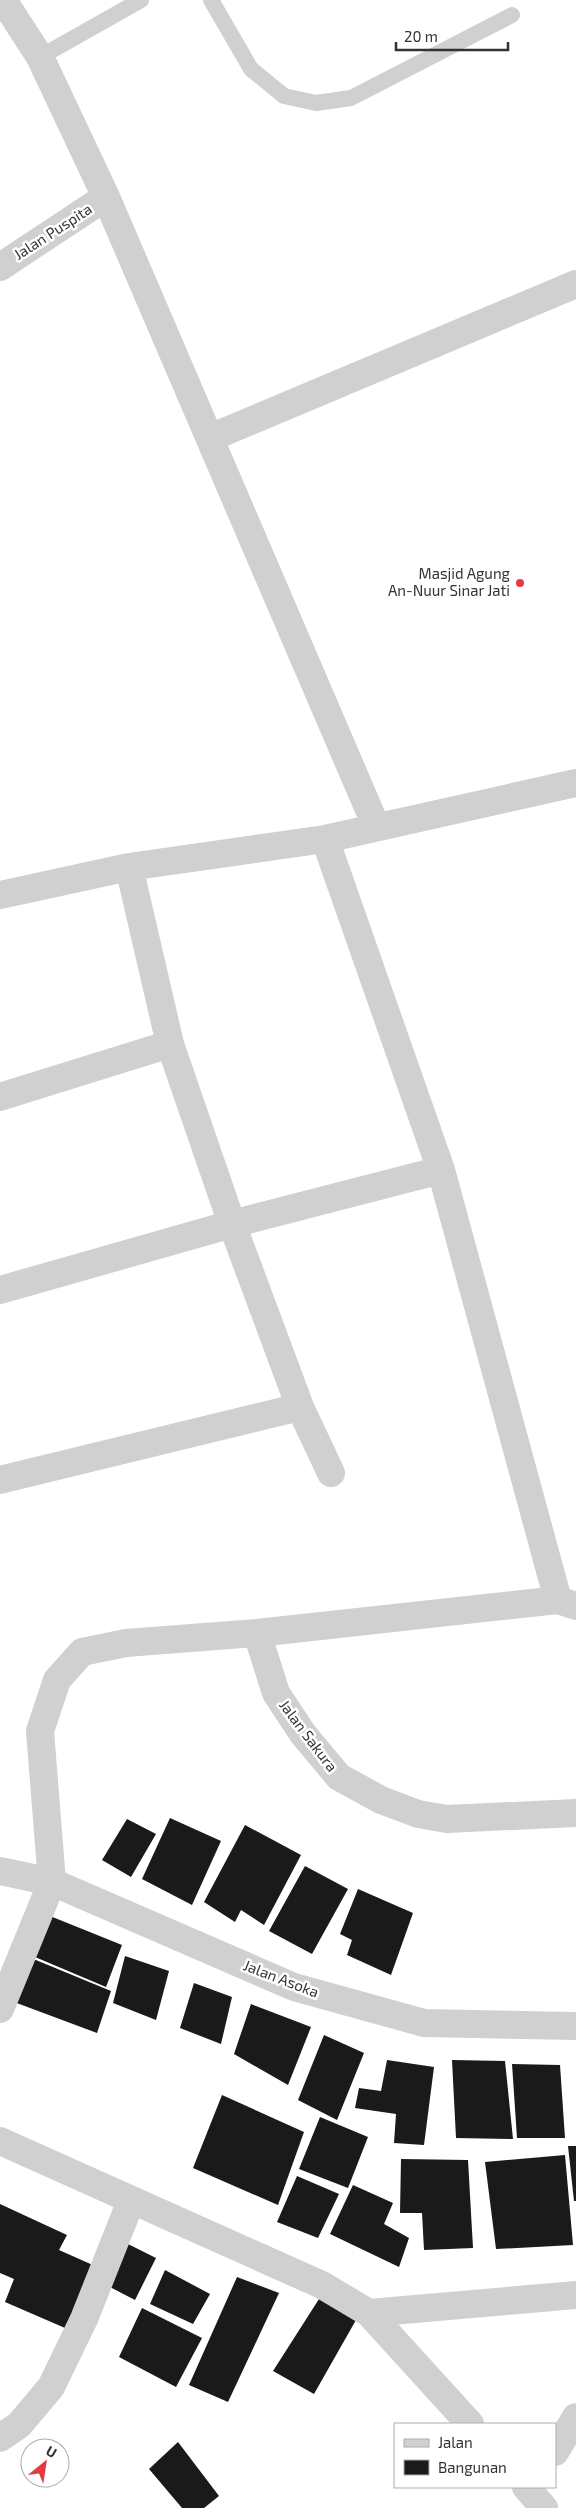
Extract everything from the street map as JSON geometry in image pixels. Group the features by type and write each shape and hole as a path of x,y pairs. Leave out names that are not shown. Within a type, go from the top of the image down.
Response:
{"street":[{"path":"3,0 40,57 106,197 376,826"},
{"name":"Jalan Puspita","path":"0,267 106,197"},
{"path":"210,438 576,284"},
{"path":"0,895 129,868 325,839 376,826 576,783"},
{"path":"0,2009 52,1882 40,1732 57,1680 82,1652 126,1643 257,1633 567,1603 441,1170 325,839"},
{"path":"129,868 170,1044 232,1224 300,1407 331,1473"},
{"path":"0,1097 170,1044"},
{"path":"0,1290 232,1224 441,1170"},
{"path":"0,1480 300,1407"},
{"name":"Jalan Sakura","path":"257,1633 276,1693 303,1734 339,1777 381,1800 418,1814 447,1819 576,1813"},
{"name":"Jalan Asoka","path":"0,1871 52,1882 294,1987 424,2023 576,2026"},
{"path":"0,2141 322,2285 369,2313 469,2423"},
{"path":"0,2438 19,2425 51,2386 84,2319 132,2201"},
{"path":"369,2313 576,2295"},
{"path":"556,2450 576,2417"}],"lane":[{"path":"40,57 141,0"},
{"path":"211,0 251,69 284,96 316,103 350,98 512,15"}],"building":[{"path":"170,1818 221,1841 192,1905 142,1879"},
{"path":"127,1819 156,1834 131,1877 102,1860"},
{"path":"245,1825 301,1855 264,1925 241,1910 235,1922 204,1902"},
{"path":"305,1866 348,1889 312,1954 269,1931"},
{"path":"358,1889 413,1913 391,1975 347,1955 352,1940 340,1934"},
{"path":"50,1916 122,1945 106,1987 35,1957"},
{"path":"125,1956 169,1971 156,2020 113,2003"},
{"path":"31,1958 111,1991 97,2033 14,2002"},
{"path":"194,1983 232,1997 221,2044 180,2028"},
{"path":"251,2004 311,2027 288,2085 234,2054"},
{"path":"324,2035 364,2053 337,2120 298,2100"},
{"path":"387,2060 434,2067 424,2145 394,2143 396,2114 355,2108 359,2088 381,2091"},
{"path":"452,2060 505,2061 513,2139 456,2138"},
{"path":"512,2064 560,2065 565,2138 517,2138"},
{"path":"222,2095 304,2132 278,2205 193,2168"},
{"path":"320,2117 368,2137 348,2188 299,2169"},
{"path":"568,2146 576,2146 576,2201 574,2201"},
{"path":"565,2155 573,2245 496,2249 485,2162"},
{"path":"401,2159 468,2160 473,2248 424,2250 422,2213 400,2213"},
{"path":"297,2176 339,2194 318,2238 277,2222"},
{"path":"353,2185 393,2203 384,2224 409,2238 399,2267 330,2234"},
{"path":"0,2204 67,2235 59,2250 95,2266 65,2328 5,2302 14,2279 0,2273"},
{"path":"122,2241 156,2258 135,2300 106,2285"},
{"path":"165,2270 210,2294 193,2324 150,2304"},
{"path":"237,2277 279,2293 228,2402 189,2385"},
{"path":"319,2299 356,2320 314,2394 273,2371"},
{"path":"142,2308 202,2338 176,2387 119,2357"},
{"path":"178,2442 219,2496 204,2508 182,2508 149,2469"}],"place":[{"name":"Masjid Agung An-Nuur Sinar Jati","path":"520,583"}]}
